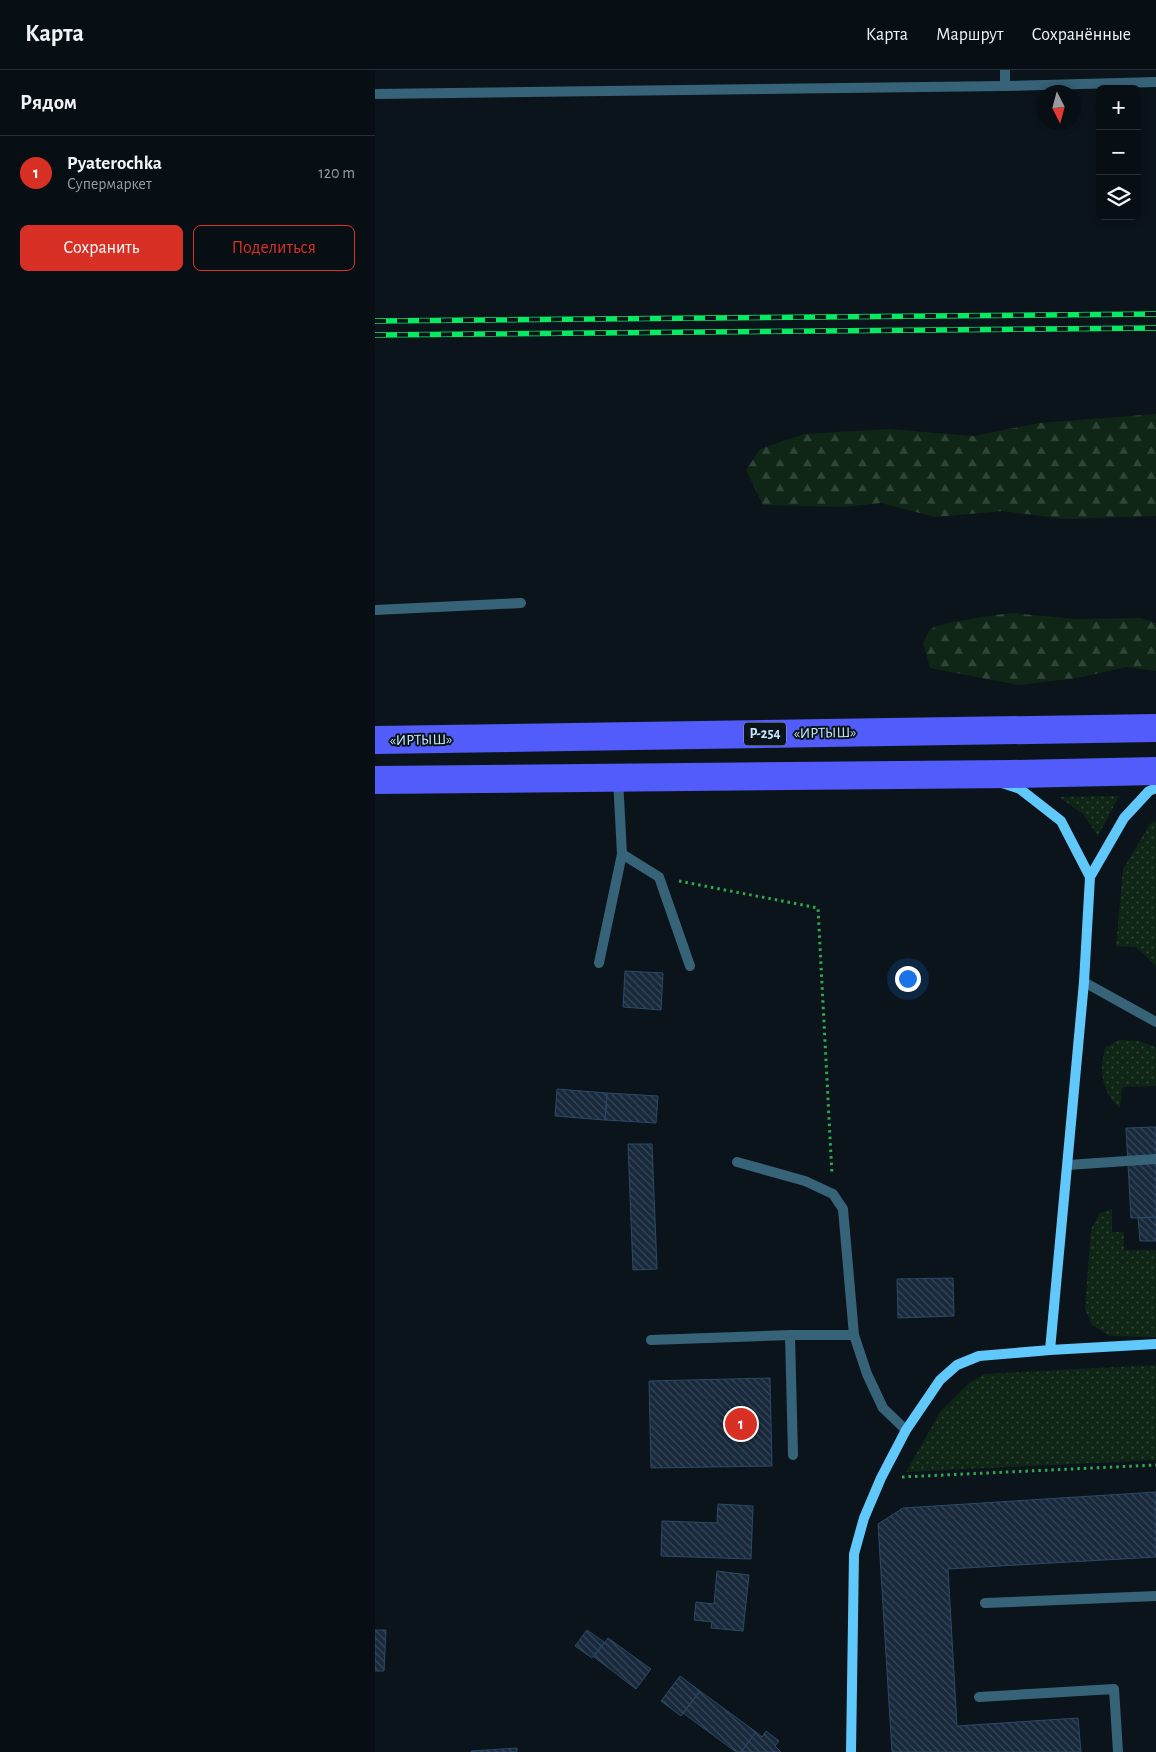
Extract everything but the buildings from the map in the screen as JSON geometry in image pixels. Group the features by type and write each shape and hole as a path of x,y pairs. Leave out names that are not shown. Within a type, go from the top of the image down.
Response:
{"main road":[{"name":"«ИРТЫШ»","path":"375,740 1156,728"},
{"path":"375,780 1156,771"}],"street":[{"path":"1005,70 1005,86"},
{"path":"375,94 1005,86 1156,82"},
{"path":"375,610 521,603"},
{"path":"973,774 1020,789 1061,821 1091,877"},
{"path":"599,962 622,854 618,778"},
{"path":"1050,1350 1084,982 1091,877 1124,818 1149,791 1156,788"},
{"path":"622,854 659,877 690,966"},
{"path":"1084,982 1156,1022"},
{"path":"1068,1165 1156,1159"},
{"path":"737,1162 805,1181 833,1194 843,1209 854,1335 867,1374 883,1408 906,1430"},
{"path":"651,1340 790,1335 854,1335"},
{"path":"790,1335 793,1456"},
{"path":"851,1752 854,1554 864,1518 881,1478 906,1430 940,1380 957,1365 979,1356 1156,1344"},
{"path":"985,1603 1156,1596"},
{"path":"979,1697 1114,1689 1118,1752"}],"path":[{"path":"659,877 818,908 833,1194"},
{"path":"881,1478 1156,1465"}],"green space":[{"path":"1156,414 1156,516 1065,519 1003,511 935,517 881,503 843,507 763,505 746,470 760,449 805,434 889,429 973,436 1040,423"},
{"path":"1012,613 1076,619 1140,618 1156,623 1156,671 1126,667 1077,678 1018,685 930,668 923,643 931,629 957,621"},
{"path":"1119,796 1098,836 1083,814 1059,797"},
{"path":"1156,821 1156,966 1136,947 1116,946 1123,869 1150,824"},
{"path":"1119,1040 1139,1041 1156,1047 1156,1086 1122,1087 1120,1108 1109,1095 1102,1072 1106,1047"},
{"path":"1112,1209 1112,1232 1124,1232 1124,1250 1156,1250 1156,1337 1110,1336 1092,1325 1085,1309 1091,1229 1100,1213"},
{"path":"1156,1365 1156,1460 906,1472 940,1412 969,1383 985,1374"}],"railway":[{"path":"375,321 1156,314"},
{"path":"375,335 1156,328"}],"place":[{"name":"Pyaterochka","path":"741,1424"}]}
